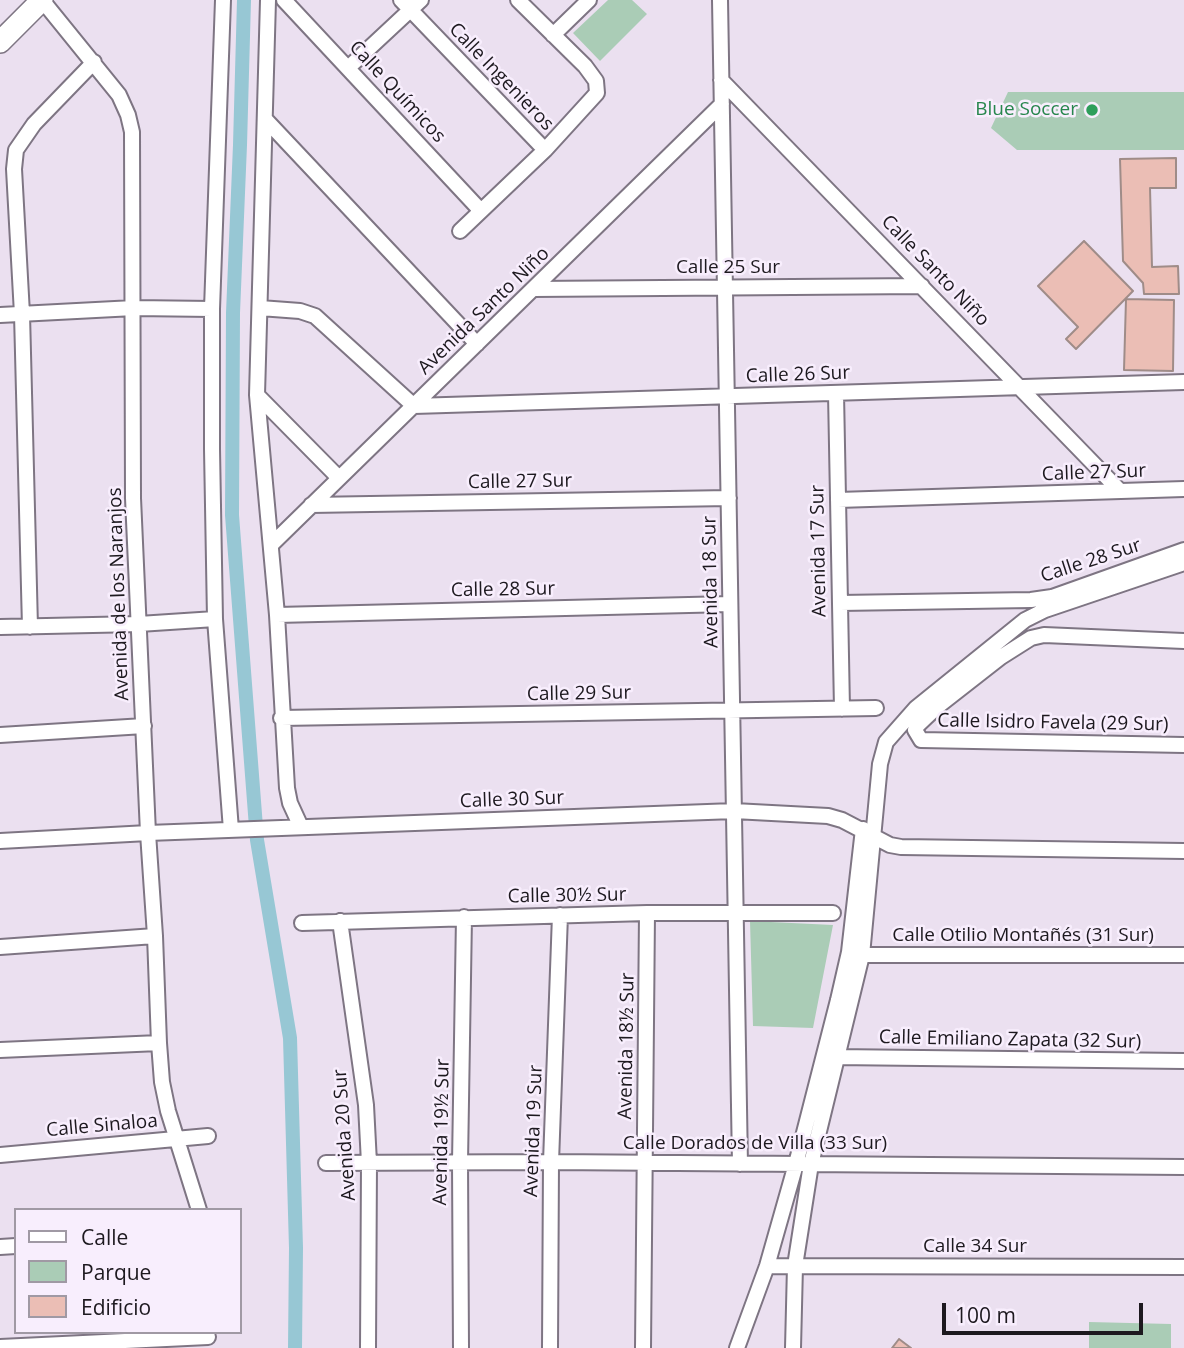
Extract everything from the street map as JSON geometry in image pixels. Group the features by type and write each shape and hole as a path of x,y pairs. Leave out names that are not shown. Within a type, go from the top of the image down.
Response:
{"main road":[{"path":"0,42 42,0"}],"street":[{"name":"Avenida de los Naranjos","path":"42,0 119,95 132,132 133,498 159,1043 162,1082 168,1111 199,1208"},
{"path":"223,0 212,309 215,619 238,830"},
{"path":"268,0 257,395 272,544 287,788 290,803 301,827"},
{"name":"Calle Químicos","path":"284,0 481,211"},
{"path":"460,231 545,150 597,93 596,81 585,66 518,0"},
{"path":"553,35 589,0"},
{"name":"Avenida 18 Sur","path":"720,0 740,1164"},
{"path":"348,68 411,3"},
{"name":"Calle Ingenieros","path":"411,3 545,150"},
{"path":"30,628 22,314 14,169 16,150 34,124 94,62"},
{"name":"Calle Santo Niño","path":"721,80 1120,491"},
{"name":"Avenida Santo Niño","path":"272,544 722,104"},
{"path":"266,120 477,344"},
{"name":"Calle 25 Sur","path":"534,289 922,286"},
{"path":"0,315 134,308 212,309"},
{"path":"260,308 300,311 315,316 414,406"},
{"name":"Calle 26 Sur","path":"414,406 1184,382"},
{"name":"Avenida 17 Sur","path":"836,393 842,709"},
{"path":"257,395 339,478"},
{"name":"Calle 27 Sur","path":"838,500 1184,489"},
{"name":"Calle 27 Sur","path":"311,505 729,498"},
{"name":"Calle 28 Sur","path":"840,603 1031,600 1052,597 1184,550"},
{"path":"793,1348 795,1266 804,1164 849,952 868,832 886,742 916,708 1025,620 1045,610 1184,563"},
{"name":"Calle 28 Sur","path":"277,615 730,604"},
{"path":"0,628 215,619"},
{"name":"Calle Isidro Favela (29 Sur)","path":"1184,641 1044,635 1031,638 1020,643 937,707 918,725 916,734 921,740 1184,745"},
{"name":"Calle 29 Sur","path":"281,718 876,708"},
{"path":"0,735 144,726"},
{"name":"Calle 30 Sur","path":"0,841 277,827 734,811 828,816 868,832 890,845 901,847 1184,851"},
{"path":"737,1348 804,1164 863,955 868,832"},
{"name":"Calle 30½ Sur","path":"302,923 647,913 833,914"},
{"name":"Avenida 18½ Sur","path":"643,1348 647,913"},
{"name":"Avenida 19 Sur","path":"550,1348 551,1162 560,915"},
{"name":"Avenida 19½ Sur","path":"461,1348 460,1162 464,917"},
{"name":"Avenida 20 Sur","path":"340,921 366,1105 369,1163 368,1348"},
{"path":"0,947 155,936"},
{"name":"Calle Otilio Montañés (31 Sur)","path":"863,955 1184,955"},
{"path":"0,1050 159,1043"},
{"name":"Calle Emiliano Zapata (32 Sur)","path":"835,1057 1184,1061"},
{"name":"Calle Sinaloa","path":"0,1155 208,1136"},
{"name":"Calle Dorados de Villa (33 Sur)","path":"326,1163 1184,1167"},
{"name":"Calle 34 Sur","path":"767,1266 1184,1267"},
{"path":"0,1347 93,1346 208,1339"}],"green space":[{"path":"608,0 632,0 647,14 600,61 573,33"},
{"name":"Blue Soccer","path":"1008,92 1184,92 1184,150 1017,150 991,128"},
{"path":"750,921 833,925 813,1028 753,1026"},
{"path":"1089,1322 1171,1324 1171,1348 1089,1348"}],"building":[{"path":"1176,158 1176,188 1150,188 1152,267 1178,266 1179,294 1144,294 1143,283 1123,261 1120,159"},
{"path":"1084,241 1133,291 1076,349 1066,339 1078,327 1038,286"},
{"path":"1126,299 1174,300 1173,371 1124,370"},
{"path":"899,1339 911,1348 892,1348"}],"waterway":[{"path":"244,0 233,313 232,515 257,840 290,1038 296,1248 295,1348"}],"place":[{"name":"Blue Soccer","path":"1092,110"}]}
